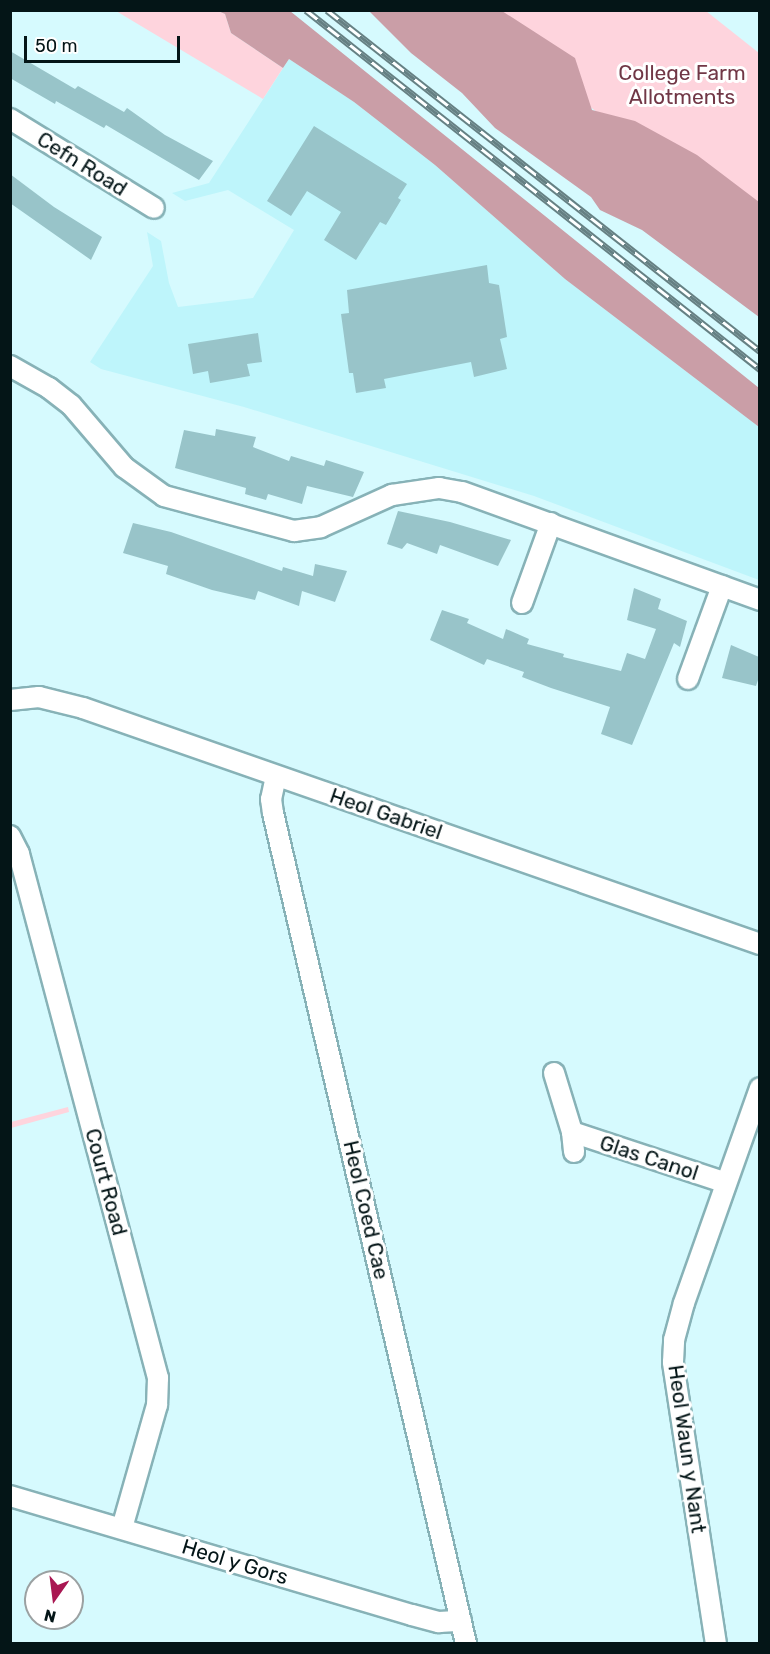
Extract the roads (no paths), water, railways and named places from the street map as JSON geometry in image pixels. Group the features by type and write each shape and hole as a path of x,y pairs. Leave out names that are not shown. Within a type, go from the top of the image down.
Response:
{"street":[{"name":"Cefn Road","path":"10,119 154,208"},
{"path":"10,366 49,388 71,405 124,467 164,496 279,528 300,531 321,527 392,495 439,488 462,492 759,600"},
{"path":"522,603 551,523"},
{"path":"688,679 722,586"},
{"name":"Heol Gabriel","path":"10,700 39,697 61,701 759,944"},
{"name":"Heol Coed Cae","path":"276,776 271,799 273,813 466,1644"},
{"name":"Court Road","path":"10,836 19,854 158,1378 156,1405 122,1528"},
{"name":"Glas Canol","path":"554,1073 573,1142 726,1184"},
{"name":"Heol Waun y Nant","path":"716,1644 673,1362 674,1340 684,1303 759,1088"},
{"name":"Heol y Gors","path":"10,1496 412,1615 439,1622 461,1621"}],"railway":[{"path":"306,10 760,369"},
{"path":"327,10 760,351"}],"park label":[{"name":"College Farm Allotments","path":"682,85"}]}
